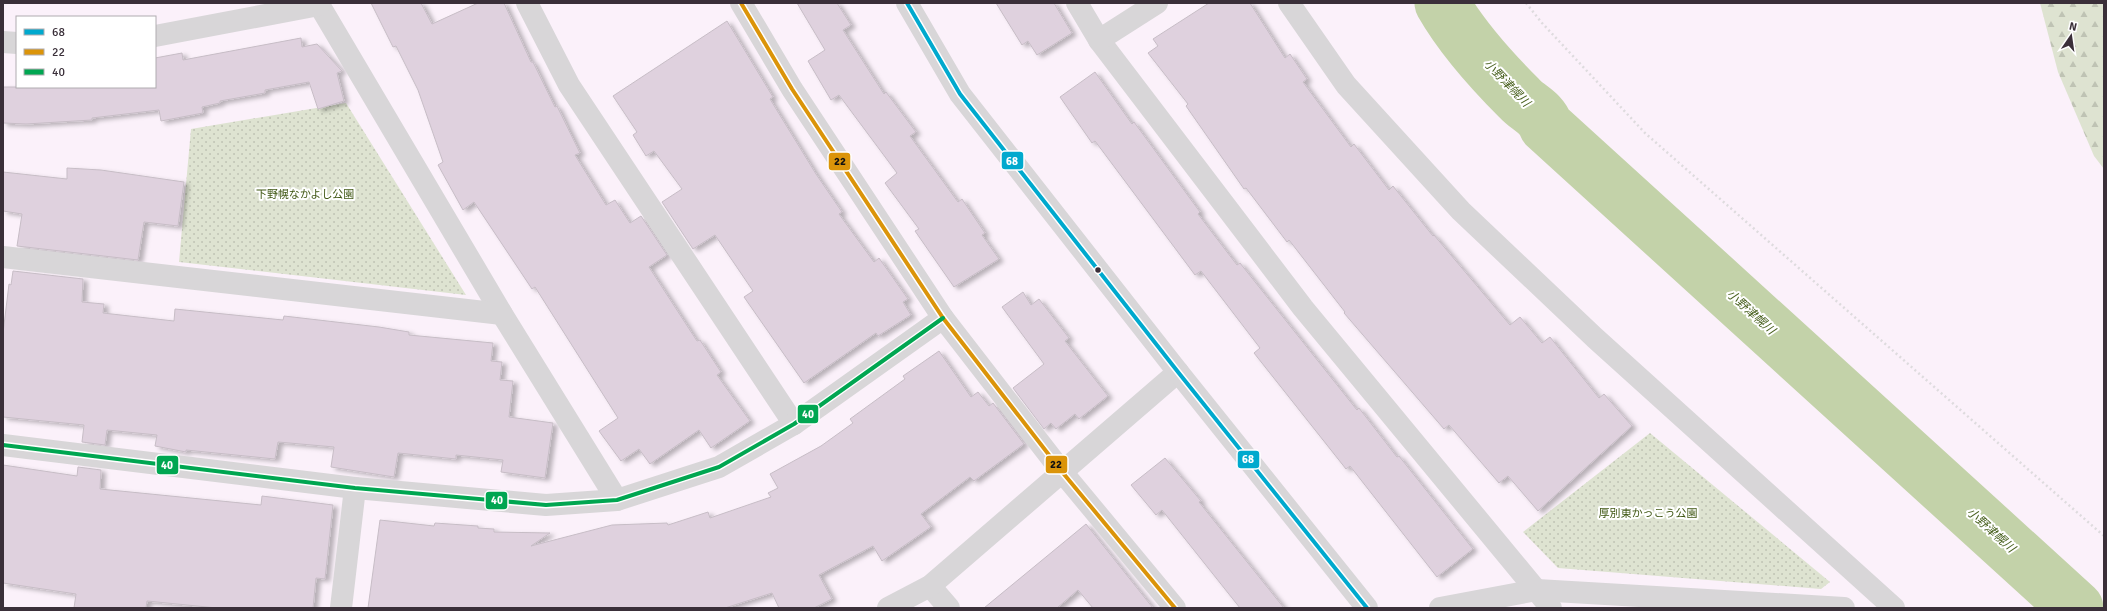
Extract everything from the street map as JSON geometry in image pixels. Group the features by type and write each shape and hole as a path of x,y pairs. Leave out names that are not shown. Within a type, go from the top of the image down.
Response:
{"street":[{"path":"527,3 569,85 794,424"},
{"path":"741,3 792,89 943,318 1063,472 1175,608"},
{"path":"907,3 960,94 1178,372 1367,608"},
{"path":"1077,3 1099,40 1303,308 1551,608"},
{"path":"1099,40 1157,3"},
{"path":"1289,3 1346,85 1461,211 1595,338 1894,608"},
{"path":"156,36 318,4 502,314 617,500"},
{"path":"3,42 16,43"},
{"path":"3,257 502,314"},
{"path":"3,445 355,488 546,505 617,500 719,467 794,424 943,318"},
{"path":"888,608 930,586 1178,372"},
{"path":"341,608 355,488"},
{"path":"930,586 949,608"},
{"path":"1440,608 1536,590 1844,608"}],"path":[{"path":"1526,3 1542,23 1645,133 2104,536"}],"green space":[{"path":"2040,3 2104,3 2104,169 2094,156 2058,72"},
{"name":"下野幌なかよし公園","path":"346,103 466,295 179,262 191,129"},
{"name":"厚別東かっこう公園","path":"1650,433 1830,582 1821,589 1558,568 1523,532"}],"building":[{"path":"371,3 421,3 432,24 478,3 504,3 531,62 533,62 555,107 557,106 580,153 575,155 606,205 615,200 630,223 641,216 667,255 649,267 697,341 700,340 721,372 717,375 750,421 711,448 699,430 650,464 639,449 621,461 599,431 618,418 535,287 532,289 474,202 463,210 438,165 443,162 418,90 396,46 393,47"},
{"path":"797,3 837,3 851,25 843,30 884,94 886,92 916,132 910,136 958,202 962,199 985,233 982,235 999,259 954,287 915,231 919,229 885,183 897,173 839,95 831,100 808,61 825,50"},
{"path":"996,3 1054,3 1072,33 1037,55 1028,41 1022,45"},
{"path":"1209,3 1250,3 1285,58 1290,54 1307,79 1303,82 1351,147 1354,144 1389,190 1393,186 1433,236 1434,235 1510,325 1520,317 1542,343 1550,337 1599,398 1604,394 1632,426 1538,511 1508,476 1499,483 1449,425 1444,429 1344,313 1345,312 1289,240 1287,242 1246,188 1244,189 1186,106 1188,104 1148,53 1158,46 1153,39"},
{"path":"727,21 773,97 770,99 816,174 842,212 839,214 874,262 879,258 908,299 903,302 911,315 878,336 876,333 804,383 744,297 753,291 715,235 693,249 662,202 682,189 654,151 646,156 633,135 637,132 613,96"},
{"path":"301,38 302,47 317,44 342,71 337,73 344,101 318,109 309,82 265,90 265,93 220,101 220,103 202,107 203,113 161,121 159,110 92,118 92,120 26,124 3,123 3,87 156,88 156,58 182,53 183,60"},
{"path":"1095,72 1132,124 1134,122 1200,212 1198,214 1237,265 1240,263 1357,410 1359,408 1397,457 1399,456 1473,549 1437,577 1350,466 1346,469 1254,353 1260,348 1201,271 1195,275 1095,141 1092,143 1060,97"},
{"path":"67,168 101,170 184,182 178,226 144,222 138,260 17,246 22,214 3,211 3,172 67,179"},
{"path":"13,271 83,279 82,302 104,304 103,313 174,321 175,309 283,320 284,316 379,327 409,332 409,335 493,343 491,361 502,362 500,380 513,381 509,417 553,423 545,478 501,472 503,460 456,455 456,459 398,453 394,477 331,467 334,447 278,442 275,459 186,450 186,452 155,446 157,435 107,430 105,445 82,442 84,425 3,417 3,333 9,284 11,285"},
{"path":"1023,292 1031,305 1039,299 1069,338 1065,341 1108,396 1079,419 1075,414 1056,429 1051,423 1044,429 1013,388 1044,364 1002,307"},
{"path":"939,351 971,397 978,392 989,406 993,403 1024,444 974,481 970,477 921,514 931,527 882,561 873,546 819,575 832,599 814,608 779,608 772,593 725,608 368,608 380,520 434,526 435,523 478,526 478,528 494,529 494,532 550,533 531,546 612,525 667,523 668,525 708,512 710,518 771,497 768,493 778,488 770,474 821,446 853,423 850,419 905,379 903,376"},
{"path":"1165,458 1201,501 1199,502 1284,608 1240,608 1162,510 1156,515 1131,485"},
{"path":"3,465 77,476 78,467 101,470 100,489 261,505 262,496 333,505 325,579 316,578 313,608 217,608 147,601 146,608 74,608 76,594 3,583"},
{"path":"1086,524 1153,608 1093,608 1078,590 1057,608 984,608"}],"waterway":[{"name":"小野津幌川","path":"1442,3 1459,29 1478,53 1519,98 1541,117 1546,126 2076,608"}],"transit line":[{"name":"22","path":"741,3 792,89 943,318 1063,473 1175,608"},
{"name":"68","path":"907,3 960,94 1178,372 1367,608"},
{"name":"40","path":"3,445 355,488 546,505 617,500 719,467 794,424 943,318"}]}
